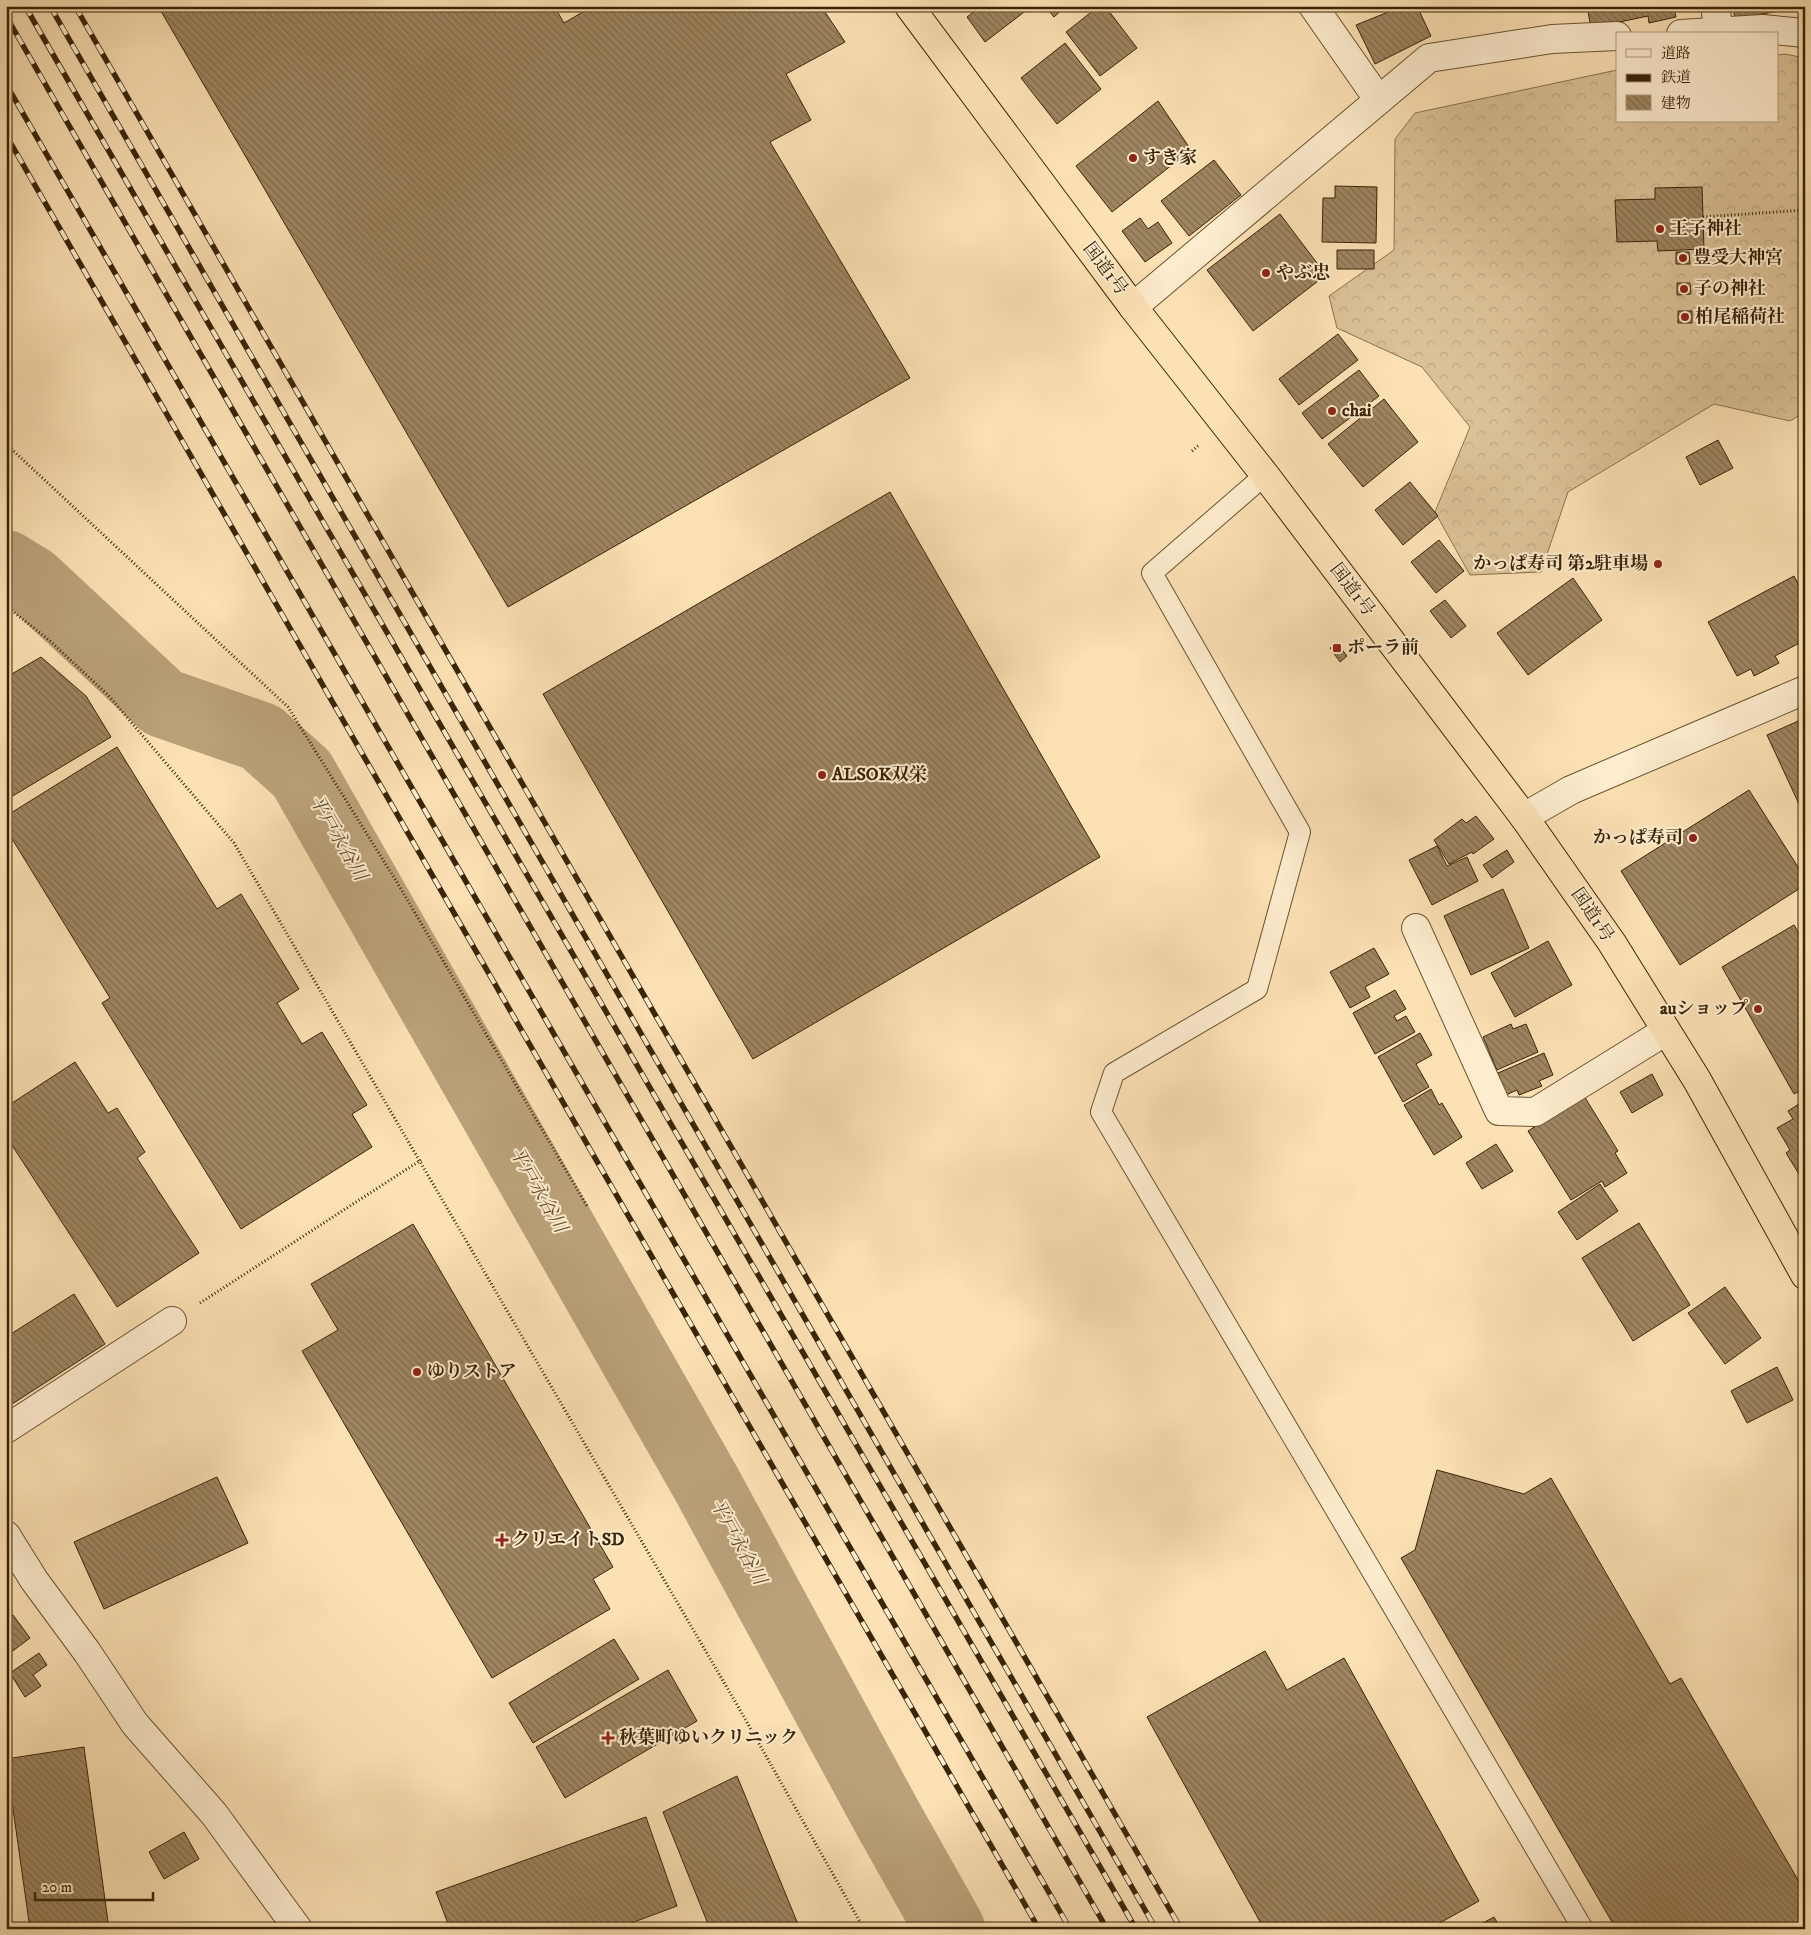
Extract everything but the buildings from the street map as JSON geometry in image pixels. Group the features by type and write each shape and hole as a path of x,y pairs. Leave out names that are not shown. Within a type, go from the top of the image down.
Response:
{"highway":[{"name":"国道1号","path":"909,6 1133,307 1265,475 1524,817 1612,943 1697,1080 1805,1274"}],"street":[{"path":"1312,6 1378,99"},
{"path":"1686,32 1717,19 1762,29 1805,33"},
{"path":"1133,307 1429,58 1552,39 1616,36"},
{"path":"1524,817 1571,790 1805,690"},
{"path":"1416,928 1499,1112 1534,1112 1666,1031"},
{"path":"6,1430 172,1321"},
{"path":"6,1535 34,1580 87,1652 135,1724 214,1814 298,1929"}],"lane":[{"path":"1265,475 1152,573 1300,832 1256,989 1114,1073 1101,1112 1583,1929"}],"path":[{"path":"1704,218 1805,210"},
{"path":"6,444 288,707 398,884 587,1206"},
{"path":"6,606 50,641 108,695 234,843 421,1160 736,1703 864,1929"},
{"path":"172,1321 421,1160"}],"green space":[{"path":"1785,54 1805,58 1805,412 1790,421 1714,404 1568,492 1541,572 1470,575 1435,512 1470,427 1422,367 1337,328 1329,296 1394,250 1395,139 1415,113 1616,70 1616,122 1778,122 1778,55"}],"waterway":[{"name":"平戸永谷川","path":"6,565 32,581 163,703 261,737 302,774 707,1485 950,1929"}],"railway":[{"path":"25,6 1136,1929"},
{"path":"50,6 1156,1929"},
{"path":"75,6 1181,1929"},
{"path":"6,16 1107,1929"},
{"path":"6,84 1070,1929"},
{"path":"6,135 1039,1929"}],"place":[{"name":"すき家","path":"1133,158"},
{"name":"王子神社","path":"1660,229"},
{"name":"豊受大神宮","path":"1683,258"},
{"name":"やぶ忠","path":"1266,273"},
{"name":"子の神社","path":"1684,289"},
{"name":"柏尾稲荷社","path":"1685,317"},
{"name":"chai","path":"1332,411"},
{"name":"かっぱ寿司 第2駐車場","path":"1658,564"},
{"name":"ポーラ前","path":"1337,648"},
{"name":"ALSOK双栄","path":"822,775"},
{"name":"かっぱ寿司","path":"1693,838"},
{"name":"auショップ","path":"1758,1009"},
{"name":"ゆりストア","path":"417,1372"},
{"name":"クリエイトSD","path":"502,1540"},
{"name":"秋葉町ゆいクリニック","path":"608,1738"}]}
